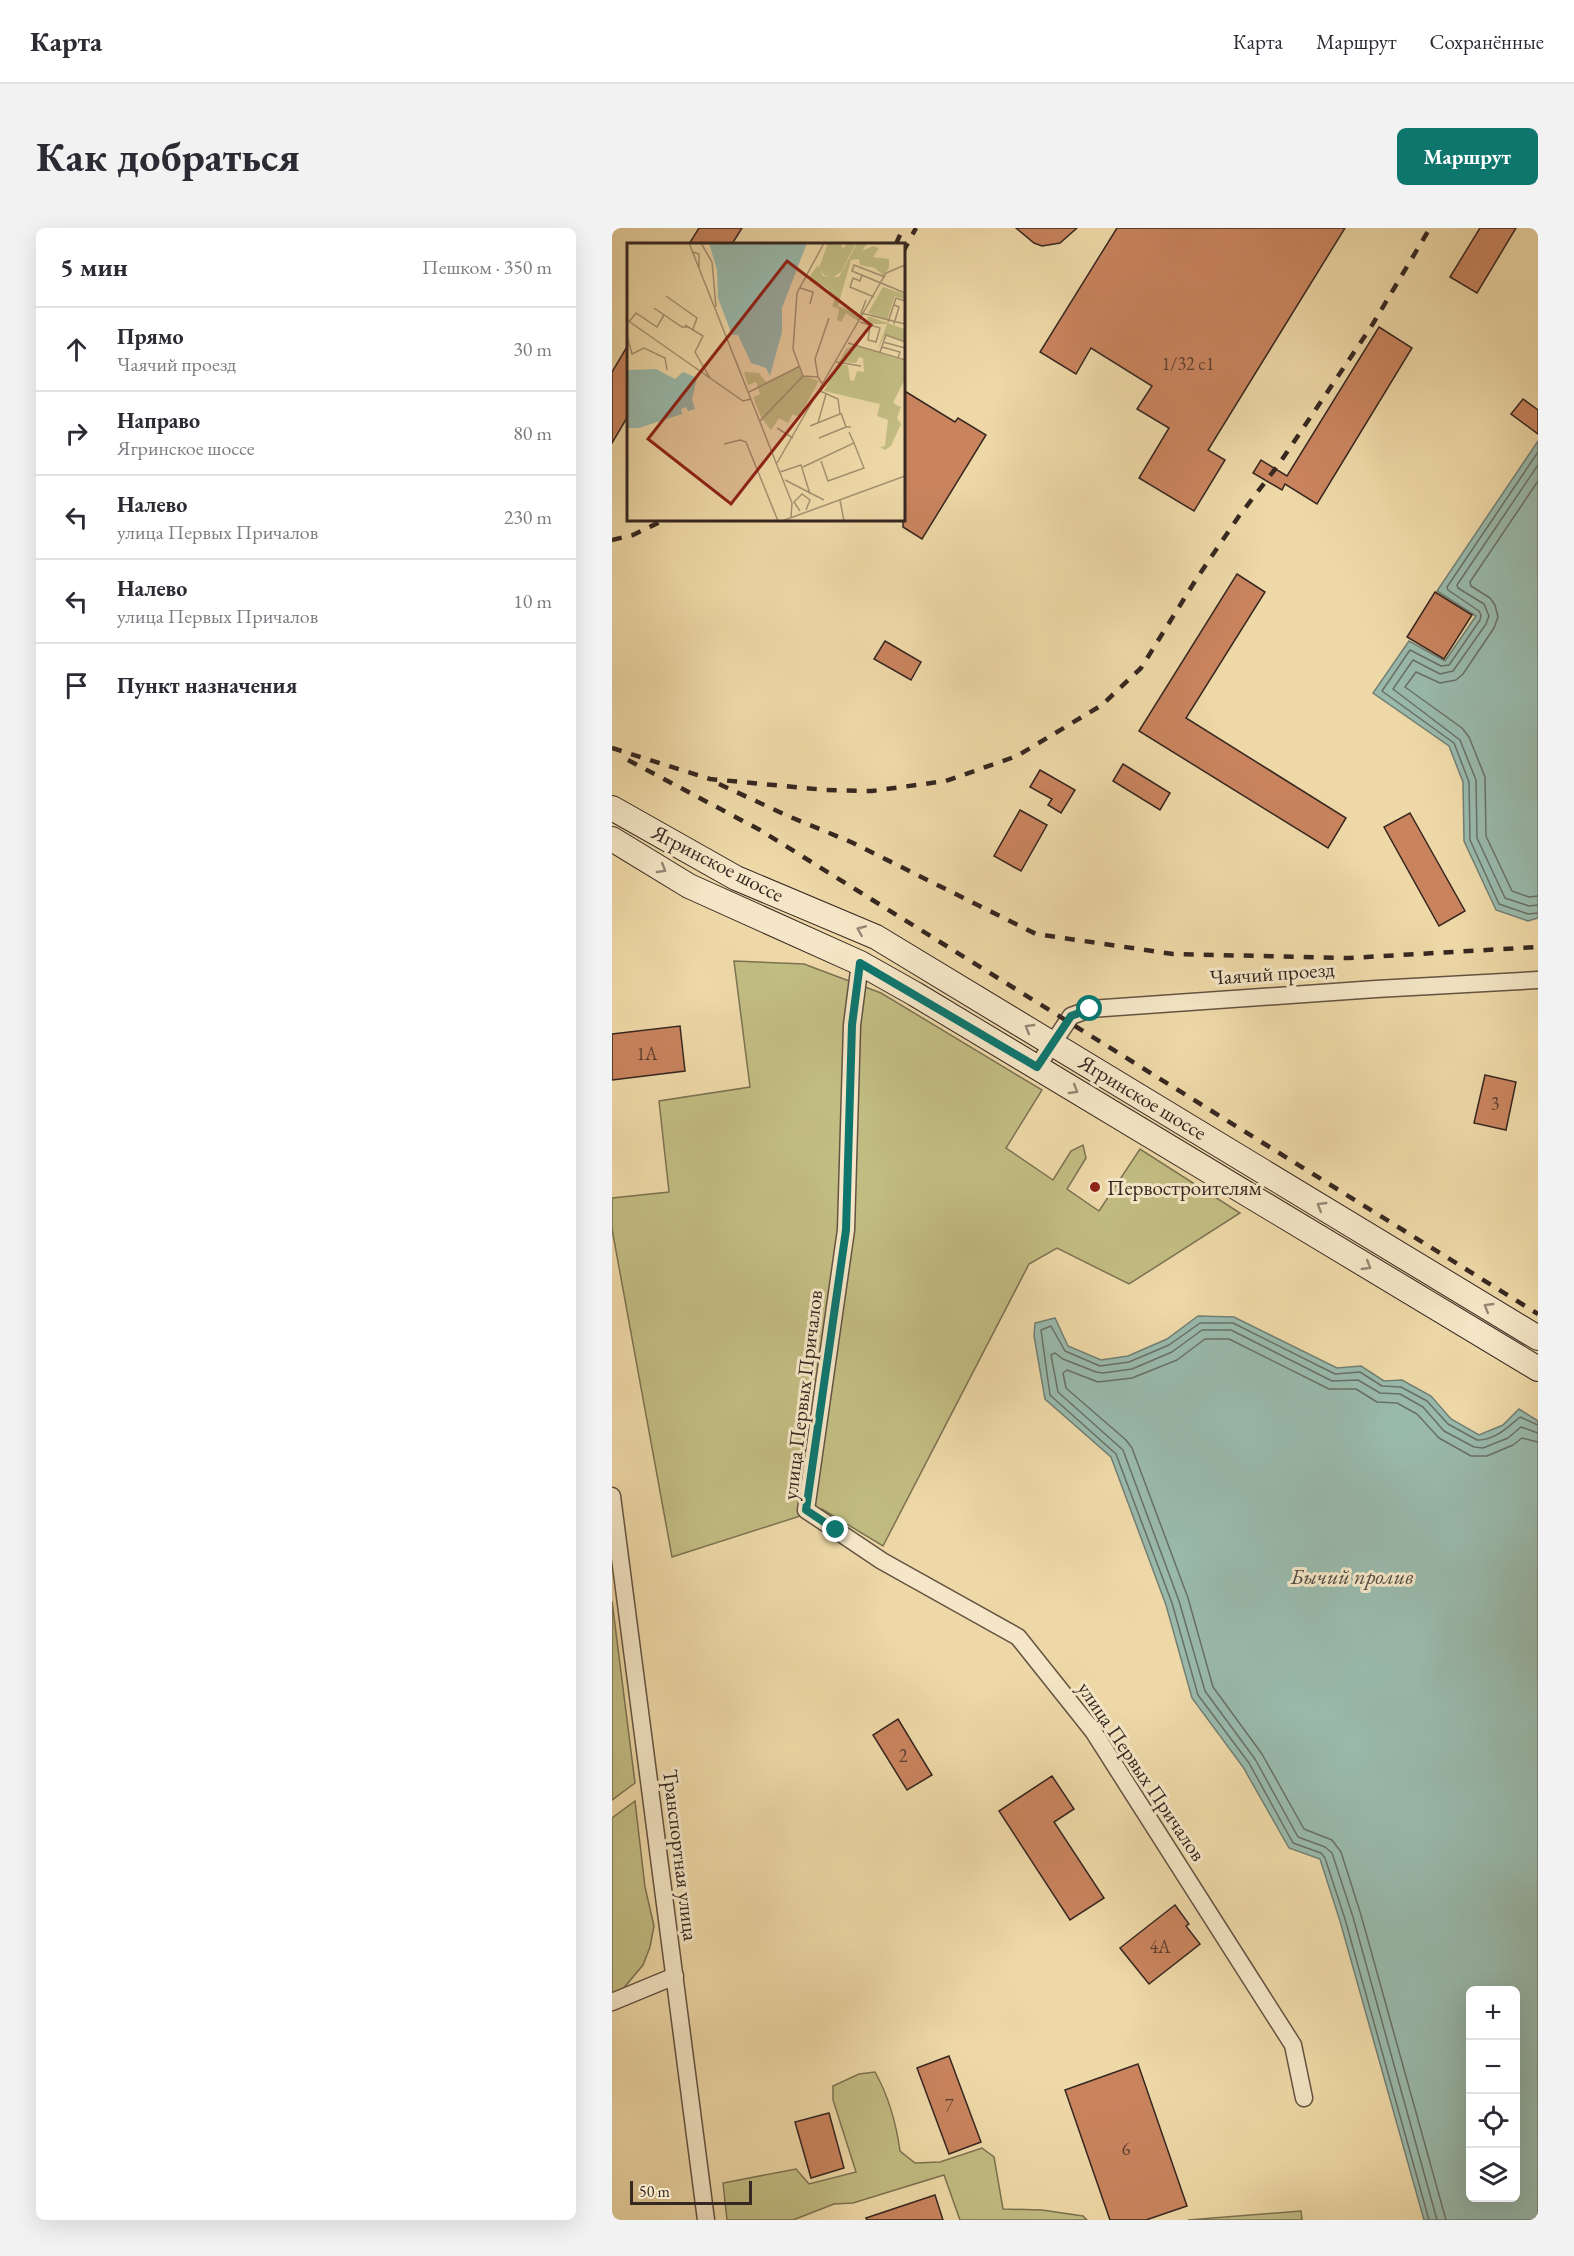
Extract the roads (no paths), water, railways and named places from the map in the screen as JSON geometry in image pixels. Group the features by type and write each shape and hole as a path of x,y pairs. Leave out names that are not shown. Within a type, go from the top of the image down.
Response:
{"main road":[{"name":"Ягринское шоссе","path":"612,808 736,878 876,937 1053,1042 1538,1338"},
{"name":"Ягринское шоссе","path":"612,839 689,886 860,963 1538,1369"}],"street":[{"name":"улица Первых Причалов","path":"860,963 852,1025 846,1230 806,1510 882,1561 1018,1637 1093,1731 1293,2045 1304,2098"},
{"name":"Чаячий проезд","path":"1037,1067 1071,1016 1090,1009 1376,988 1538,980"},
{"name":"Транспортная улица","path":"612,1496 706,2220"},
{"path":"612,2002 675,1976"}],"water":[{"path":"1538,441 1538,918 1528,921 1496,910 1464,841 1463,782 1449,746 1373,693 1409,641 1445,661 1476,616 1437,591"},
{"name":"Бычий пролив","path":"1198,1316 1234,1317 1337,1368 1361,1366 1384,1381 1402,1380 1431,1396 1451,1419 1479,1435 1503,1425 1519,1409 1538,1421 1538,2220 1424,2220 1340,1921 1320,1859 1289,1848 1243,1767 1192,1698 1166,1605 1111,1457 1045,1399 1034,1336 1035,1323 1055,1318 1068,1346 1101,1360 1128,1356 1167,1339"}],"railway":[{"path":"896,243 903,228"},
{"path":"904,250 916,228"},
{"path":"612,748 710,779 826,790 872,791 946,781 1017,756 1102,705 1141,668 1197,578 1239,516 1279,464 1371,327 1430,228"},
{"path":"612,540 633,535 664,520"},
{"path":"628,760 760,830 1538,1314"},
{"path":"719,784 851,842 1036,934 1173,954 1349,958 1538,947"}],"place":[{"name":"Первостроителям","path":"1095,1187"}]}
